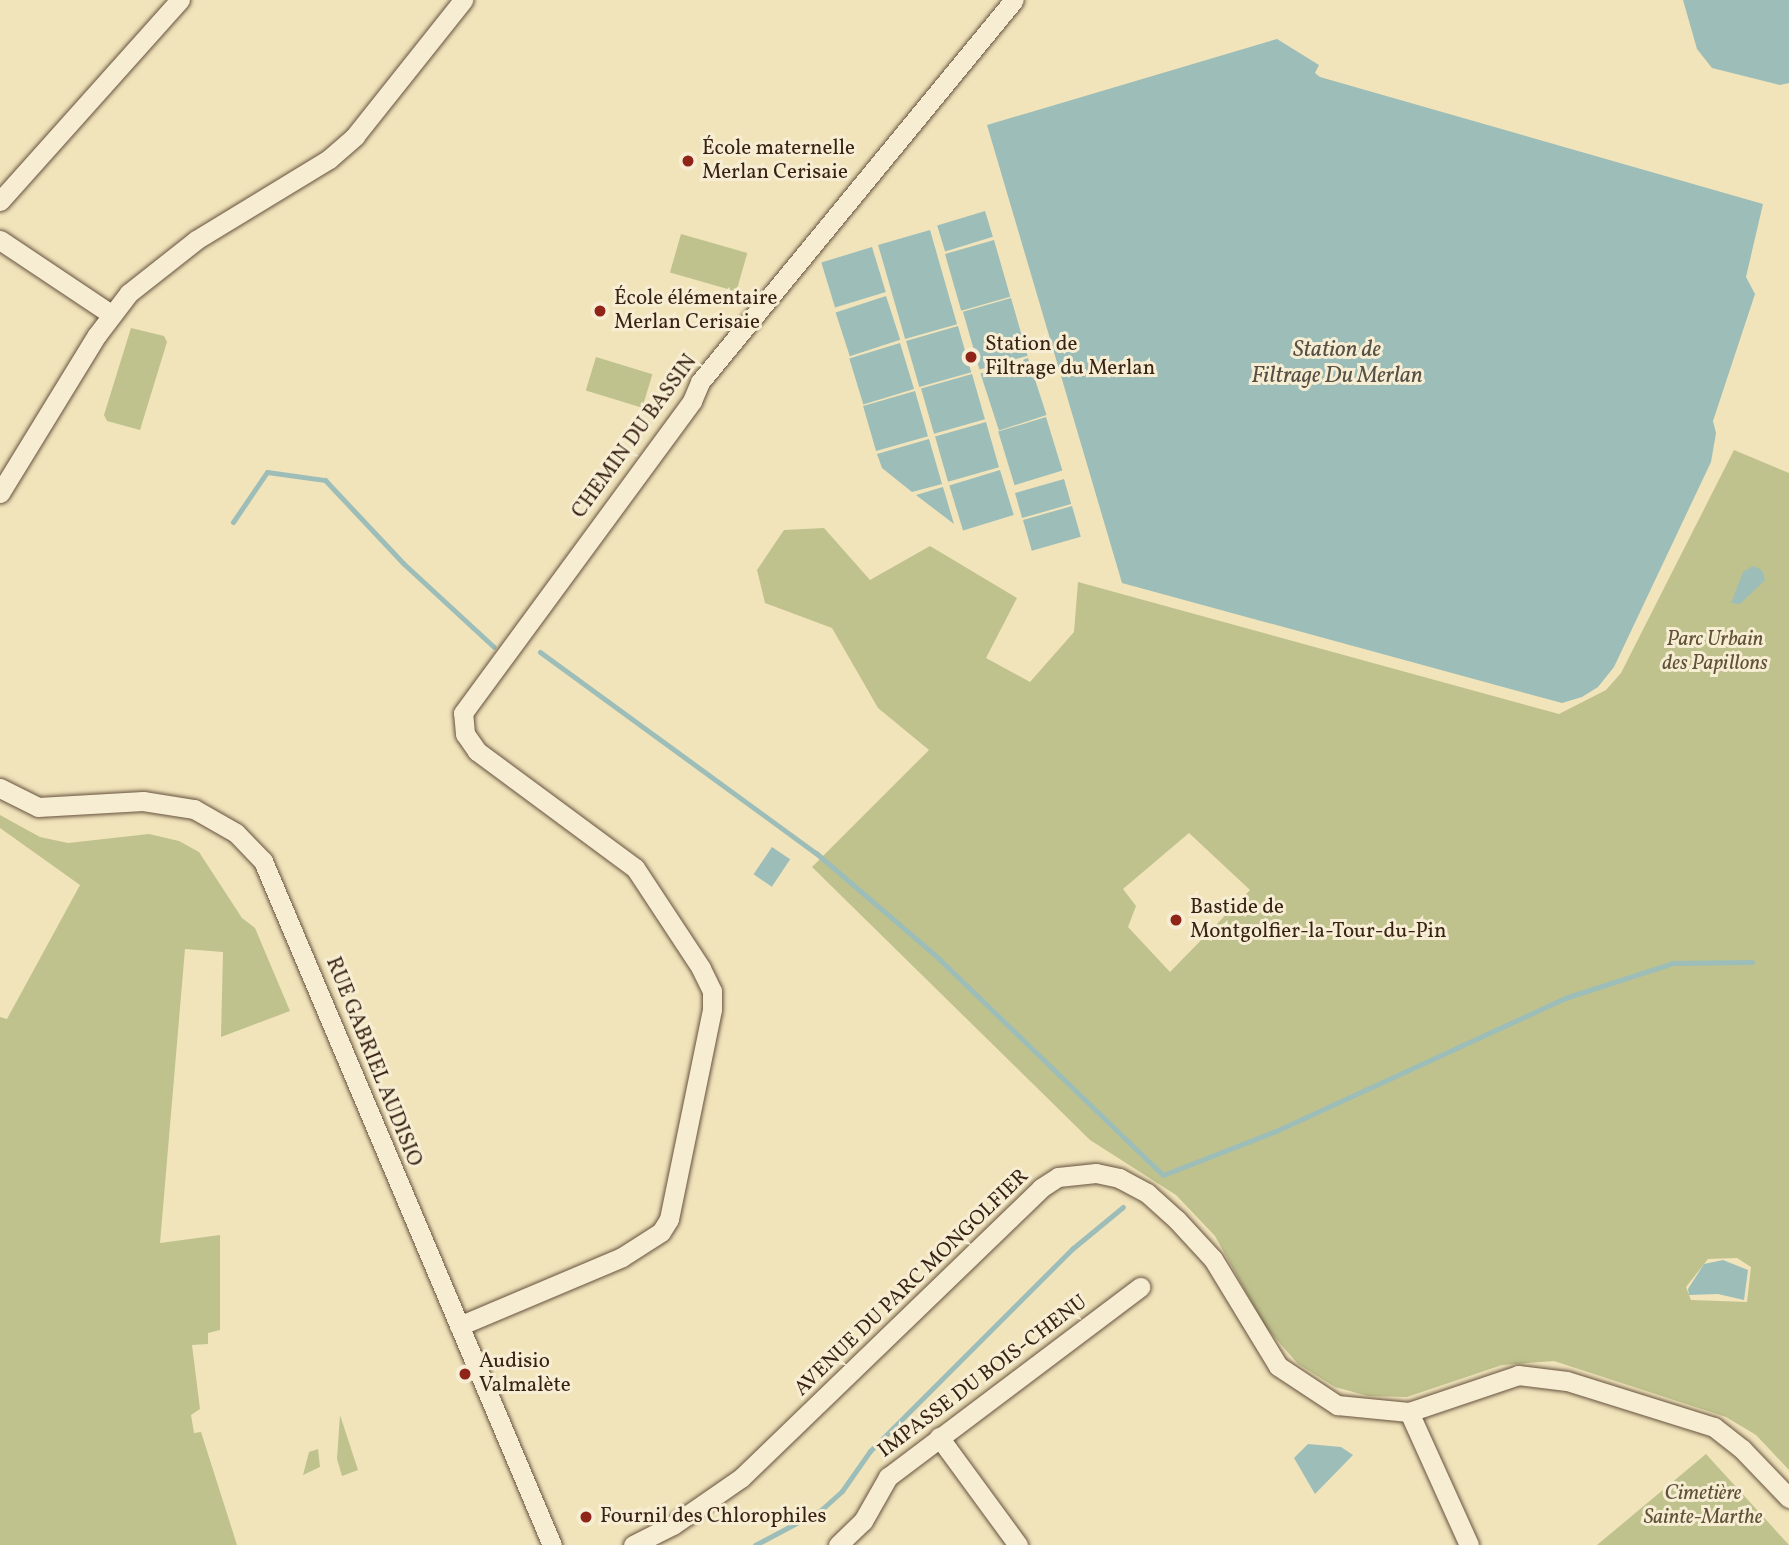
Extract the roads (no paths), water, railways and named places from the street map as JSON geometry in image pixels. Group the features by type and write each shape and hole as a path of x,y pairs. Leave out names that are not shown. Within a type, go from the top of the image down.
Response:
{"street":[{"path":"0,201 180,0"},
{"path":"0,493 111,314 129,293 196,240 338,152 400,82 463,0"},
{"name":"CHEMIN DU BASSIN","path":"459,1326 622,1257 661,1232 669,1219 712,1009 712,990 701,968 635,869 477,751 465,734 463,713 692,401 700,382 1014,0"},
{"path":"0,240 111,314"},
{"name":"RUE GABRIEL AUDISIO","path":"0,788 38,807 64,809 107,802 171,804 217,819 249,844 274,880 552,1545"},
{"name":"AVENUE DU PARC MONGOLFIER","path":"633,1545 673,1525 741,1478 1041,1188 1058,1177 1076,1174 1119,1178 1147,1193 1177,1220 1213,1259 1268,1354 1294,1379 1337,1405 1409,1412 1518,1375 1567,1381 1714,1427 1742,1449 1789,1498"},
{"name":"IMPASSE DU BOIS-CHENU","path":"838,1545 863,1521 888,1477 1140,1287"},
{"path":"1409,1412 1468,1545"},
{"path":"939,1437 1018,1545"}],"water":[{"path":"1683,0 1789,0 1789,83 1780,85 1712,68 1697,49"},
{"name":"Station de Filtrage Du Merlan","path":"1277,39 1319,65 1315,73 1320,77 1763,204 1746,277 1755,294 1713,421 1716,433 1711,462 1614,667 1598,687 1582,697 1562,703 1122,583 987,125"},
{"path":"985,211 993,237 945,251 937,226"},
{"path":"930,230 957,324 905,339 878,245"},
{"path":"994,240 1010,297 961,311 945,254"},
{"path":"872,247 886,292 835,307 821,262"},
{"path":"886,296 900,340 850,356 836,312"},
{"path":"1011,298 1028,356 979,369 963,312"},
{"path":"958,326 971,372 919,387 906,341"},
{"path":"900,343 914,389 863,404 849,358"},
{"path":"1028,358 1047,415 999,431 980,373"},
{"path":"972,374 985,419 934,434 921,389"},
{"path":"915,391 928,436 876,451 863,406"},
{"path":"1046,417 1062,471 1015,485 998,432"},
{"path":"986,422 999,467 948,482 935,437"},
{"path":"929,439 942,484 912,492 882,468 877,454"},
{"path":"1000,470 1014,515 963,530 949,485"},
{"path":"1064,479 1071,504 1022,518 1015,493"},
{"path":"943,487 954,524 916,495"},
{"path":"1072,506 1081,537 1032,551 1023,520"},
{"path":"1753,566 1762,570 1765,580 1740,604 1731,603 1743,572"},
{"path":"772,847 790,859 772,887 754,874"},
{"path":"1723,1260 1748,1270 1744,1300 1718,1294 1689,1295 1688,1289 1704,1264"},
{"path":"1308,1444 1341,1447 1353,1455 1315,1494 1294,1458"}],"waterway":[{"path":"233,522 267,472 325,480 404,564 494,647"},
{"path":"540,652 816,853 936,956 1163,1175 1276,1131 1565,998 1673,963 1752,962"},
{"path":"755,1545 821,1510 842,1491 870,1451 1072,1249 1123,1207"}],"place":[{"name":"École maternelle Merlan Cerisaie","path":"688,161"},
{"name":"École élémentaire Merlan Cerisaie","path":"600,311"},
{"name":"Station de Filtrage du Merlan","path":"971,357"},
{"name":"Bastide de Montgolfier-la-Tour-du-Pin","path":"1176,920"},
{"name":"Audisio Valmalète","path":"465,1374"},
{"name":"Fournil des Chlorophiles","path":"586,1517"}],"park label":[{"name":"Parc Urbain des Papillons","path":"1715,652"},
{"name":"Cimetière Sainte-Marthe","path":"1703,1506"}]}
